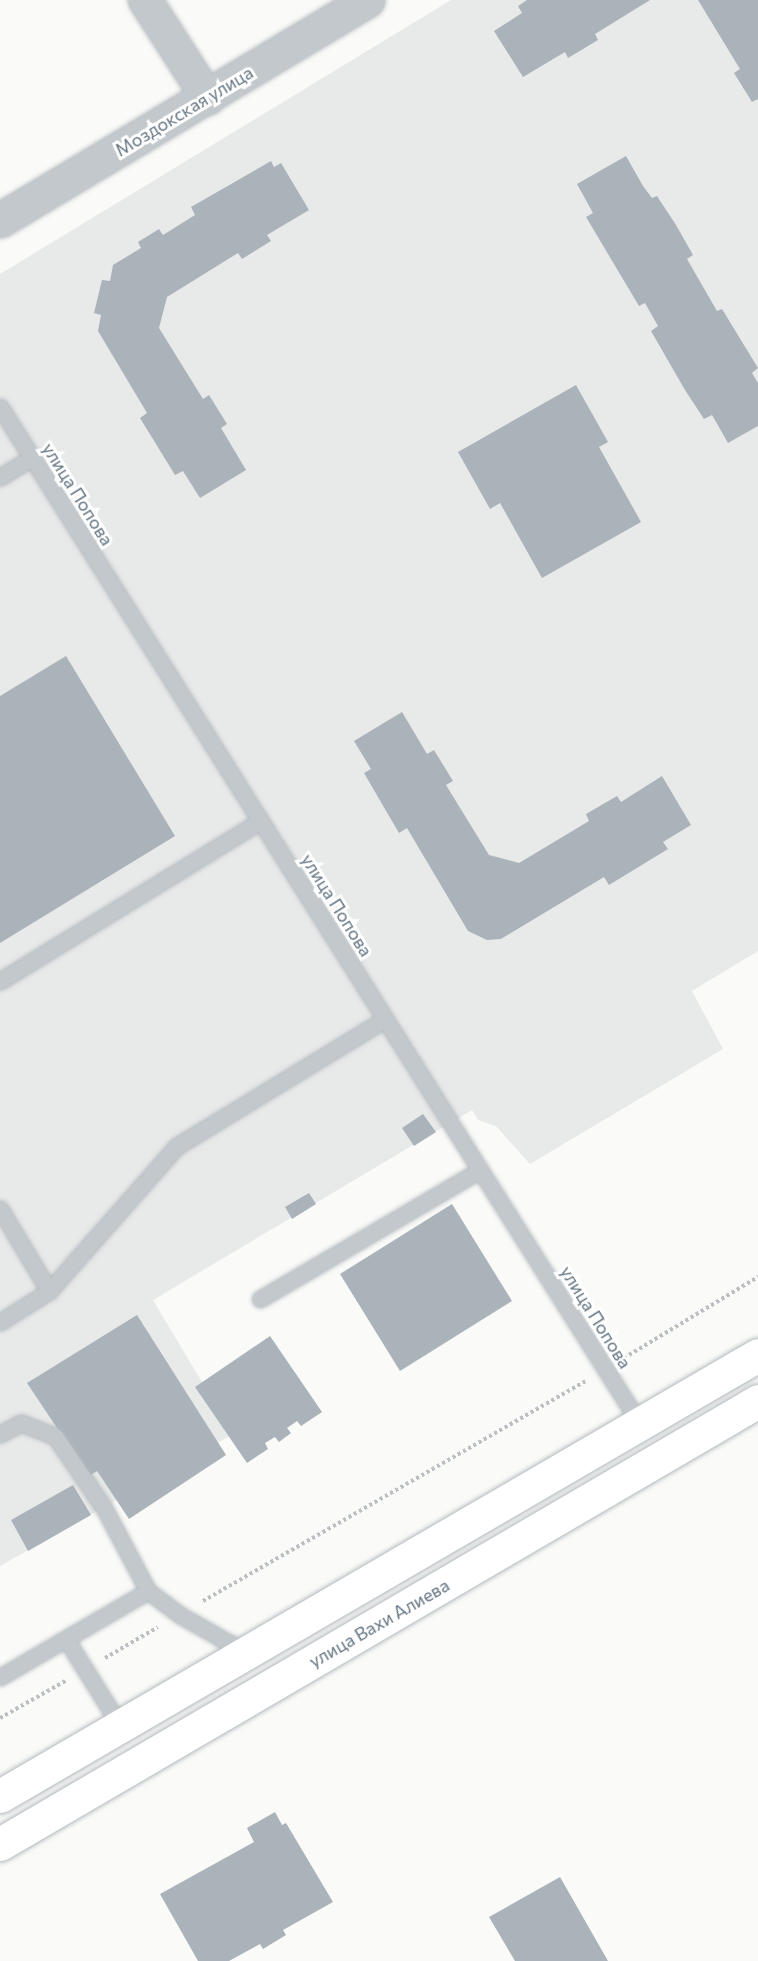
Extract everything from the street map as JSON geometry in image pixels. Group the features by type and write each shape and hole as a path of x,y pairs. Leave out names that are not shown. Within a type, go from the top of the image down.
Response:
{"main road":[{"path":"0,1796 758,1355"},
{"name":"улица Вахи Алиева","path":"0,1844 758,1401"}],"street":[{"path":"145,0 208,98"},
{"name":"Моздокская улица","path":"0,220 208,98 368,0"}],"lane":[{"name":"улица Попова","path":"0,407 640,1425"},
{"path":"0,477 32,458"},
{"path":"0,981 260,821"},
{"path":"0,1322 49,1291 177,1146 385,1019"},
{"path":"260,1299 480,1170"},
{"path":"0,1209 49,1291"},
{"path":"0,1434 21,1423 55,1436 104,1508 148,1591 180,1615 247,1653"},
{"path":"0,1677 148,1591"},
{"path":"66,1639 121,1727"}],"path":[{"path":"0,1718 606,1369 758,1277"}],"shaded area":[{"path":"451,0 758,0 758,951 692,991 723,1049 530,1164 496,1126 478,1120 472,1110 153,1300 233,1434 0,1566 0,274"}],"building":[{"path":"527,0 650,0 595,34 598,40 568,58 565,52 523,77 494,31 522,13 518,6"},
{"path":"698,0 758,0 758,99 752,102 734,73 740,69"},
{"path":"626,156 643,186 652,198 657,196 676,225 693,255 687,259 717,311 722,309 758,368 752,373 758,383 758,426 728,443 712,415 704,419 685,390 651,331 658,326 645,303 639,306 586,217 593,213 577,184"},
{"path":"271,161 274,167 281,163 309,210 267,235 271,241 242,259 238,253 167,297 159,328 203,399 209,395 227,424 221,428 246,470 200,498 183,471 175,475 140,418 147,413 98,331 101,315 94,313 102,280 110,281 113,265 141,248 138,242 159,229 163,235 195,215 191,207"},
{"path":"576,385 608,442 599,447 641,522 542,578 500,503 490,509 458,452"},
{"path":"66,656 175,836 0,943 0,696"},
{"path":"402,712 427,754 434,750 453,781 446,785 489,855 519,863 589,821 586,814 617,796 621,802 662,776 691,825 663,842 668,849 609,885 604,877 501,939 487,940 468,931 407,828 399,833 364,773 371,769 354,741"},
{"path":"423,1114 436,1132 414,1146 402,1128"},
{"path":"309,1193 316,1204 292,1219 285,1207"},
{"path":"452,1204 512,1301 400,1371 340,1274"},
{"path":"137,1315 226,1455 129,1519 97,1471 89,1476 27,1383"},
{"path":"270,1336 322,1412 301,1426 297,1421 287,1428 291,1433 279,1442 275,1437 265,1443 268,1449 247,1463 195,1387"},
{"path":"73,1485 91,1515 28,1551 11,1520"},
{"path":"275,1812 282,1825 286,1823 333,1902 283,1930 286,1935 263,1949 260,1944 229,1961 198,1961 160,1894 254,1842 247,1828"},
{"path":"560,1877 608,1961 515,1961 489,1917"}]}
